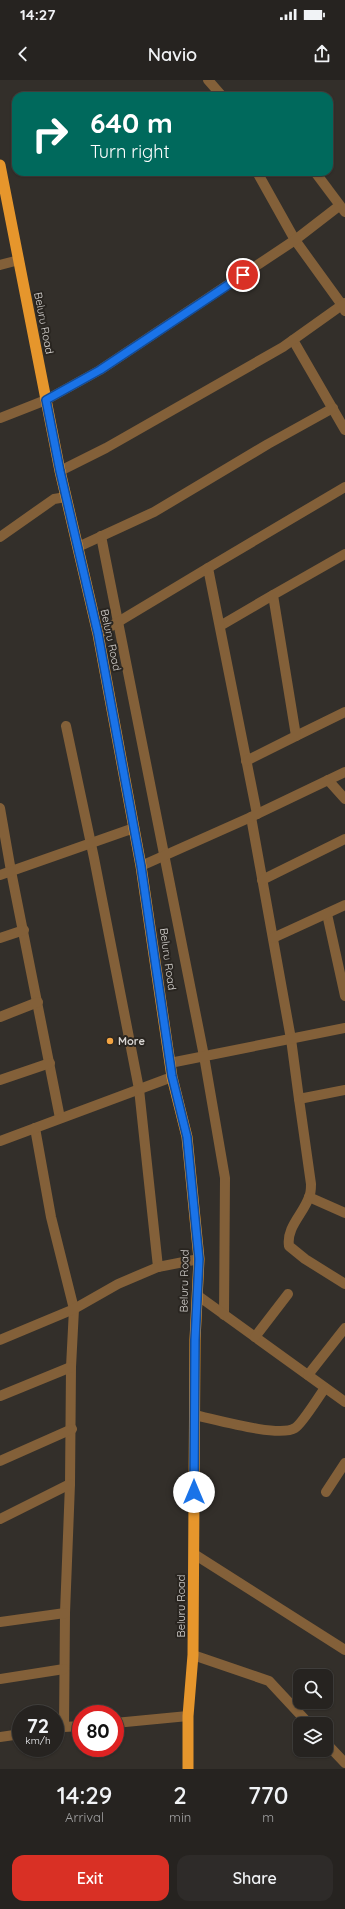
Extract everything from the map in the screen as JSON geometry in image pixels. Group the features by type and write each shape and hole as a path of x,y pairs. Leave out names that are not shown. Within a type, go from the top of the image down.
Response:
{"highway":[{"name":"Beluru Road","path":"0,165 1,178 19,260 60,471 98,634 141,866 172,1076 187,1137 199,1259 194,1415 193,1655 188,1716 188,1769"}],"street":[{"path":"208,80 218,92"},
{"path":"60,471 106,448 293,340 344,306 295,240 259,176"},
{"path":"0,418 46,400 100,370 342,209 317,176"},
{"path":"0,265 19,260"},
{"path":"293,340 345,430"},
{"path":"78,547 154,512 268,444 333,408"},
{"path":"98,634 345,487"},
{"path":"0,537 54,499 66,497"},
{"path":"102,536 204,1056 225,1178 224,1315"},
{"path":"220,626 345,554"},
{"path":"208,568 246,761 262,880 291,1040 311,1184 309,1197 293,1225 289,1246 305,1259 345,1284"},
{"path":"273,595 296,736"},
{"path":"246,761 345,712"},
{"path":"66,726 139,1089 158,1267"},
{"path":"141,866 254,816 345,772"},
{"path":"328,780 345,799"},
{"path":"1,815 60,1118"},
{"path":"0,875 134,828"},
{"path":"262,880 345,839"},
{"path":"273,938 345,905"},
{"path":"327,914 345,996"},
{"path":"0,938 24,930"},
{"path":"0,1017 38,1002"},
{"path":"170,1063 345,1028"},
{"path":"0,1080 50,1062"},
{"path":"0,1141 172,1076"},
{"path":"300,1099 345,1090"},
{"path":"35,1128 52,1217 74,1309 71,1366 72,1429 62,1705"},
{"path":"309,1197 343,1211"},
{"path":"0,1340 74,1309 118,1284 158,1267 199,1259"},
{"path":"255,1337 288,1294"},
{"path":"197,1295 345,1402"},
{"path":"308,1375 345,1328"},
{"path":"0,1396 71,1366"},
{"path":"194,1415 260,1429 288,1430 298,1426 325,1388"},
{"path":"0,1460 72,1429"},
{"path":"326,1492 345,1463"},
{"path":"0,1519 70,1484"},
{"path":"194,1554 345,1650"},
{"path":"0,1622 64,1613"},
{"path":"193,1655 269,1681 302,1717"},
{"path":"0,1679 64,1669"},
{"path":"124,1722 188,1716"},
{"path":"0,1737 12,1735"},
{"path":"333,1750 345,1763"}],"place":[{"name":"More","path":"110,1041"}],"route":[{"path":"194,1492 195,1340 199,1259 187,1137 172,1076 141,866 98,634 60,471 46,400 100,370 243,275"}]}
